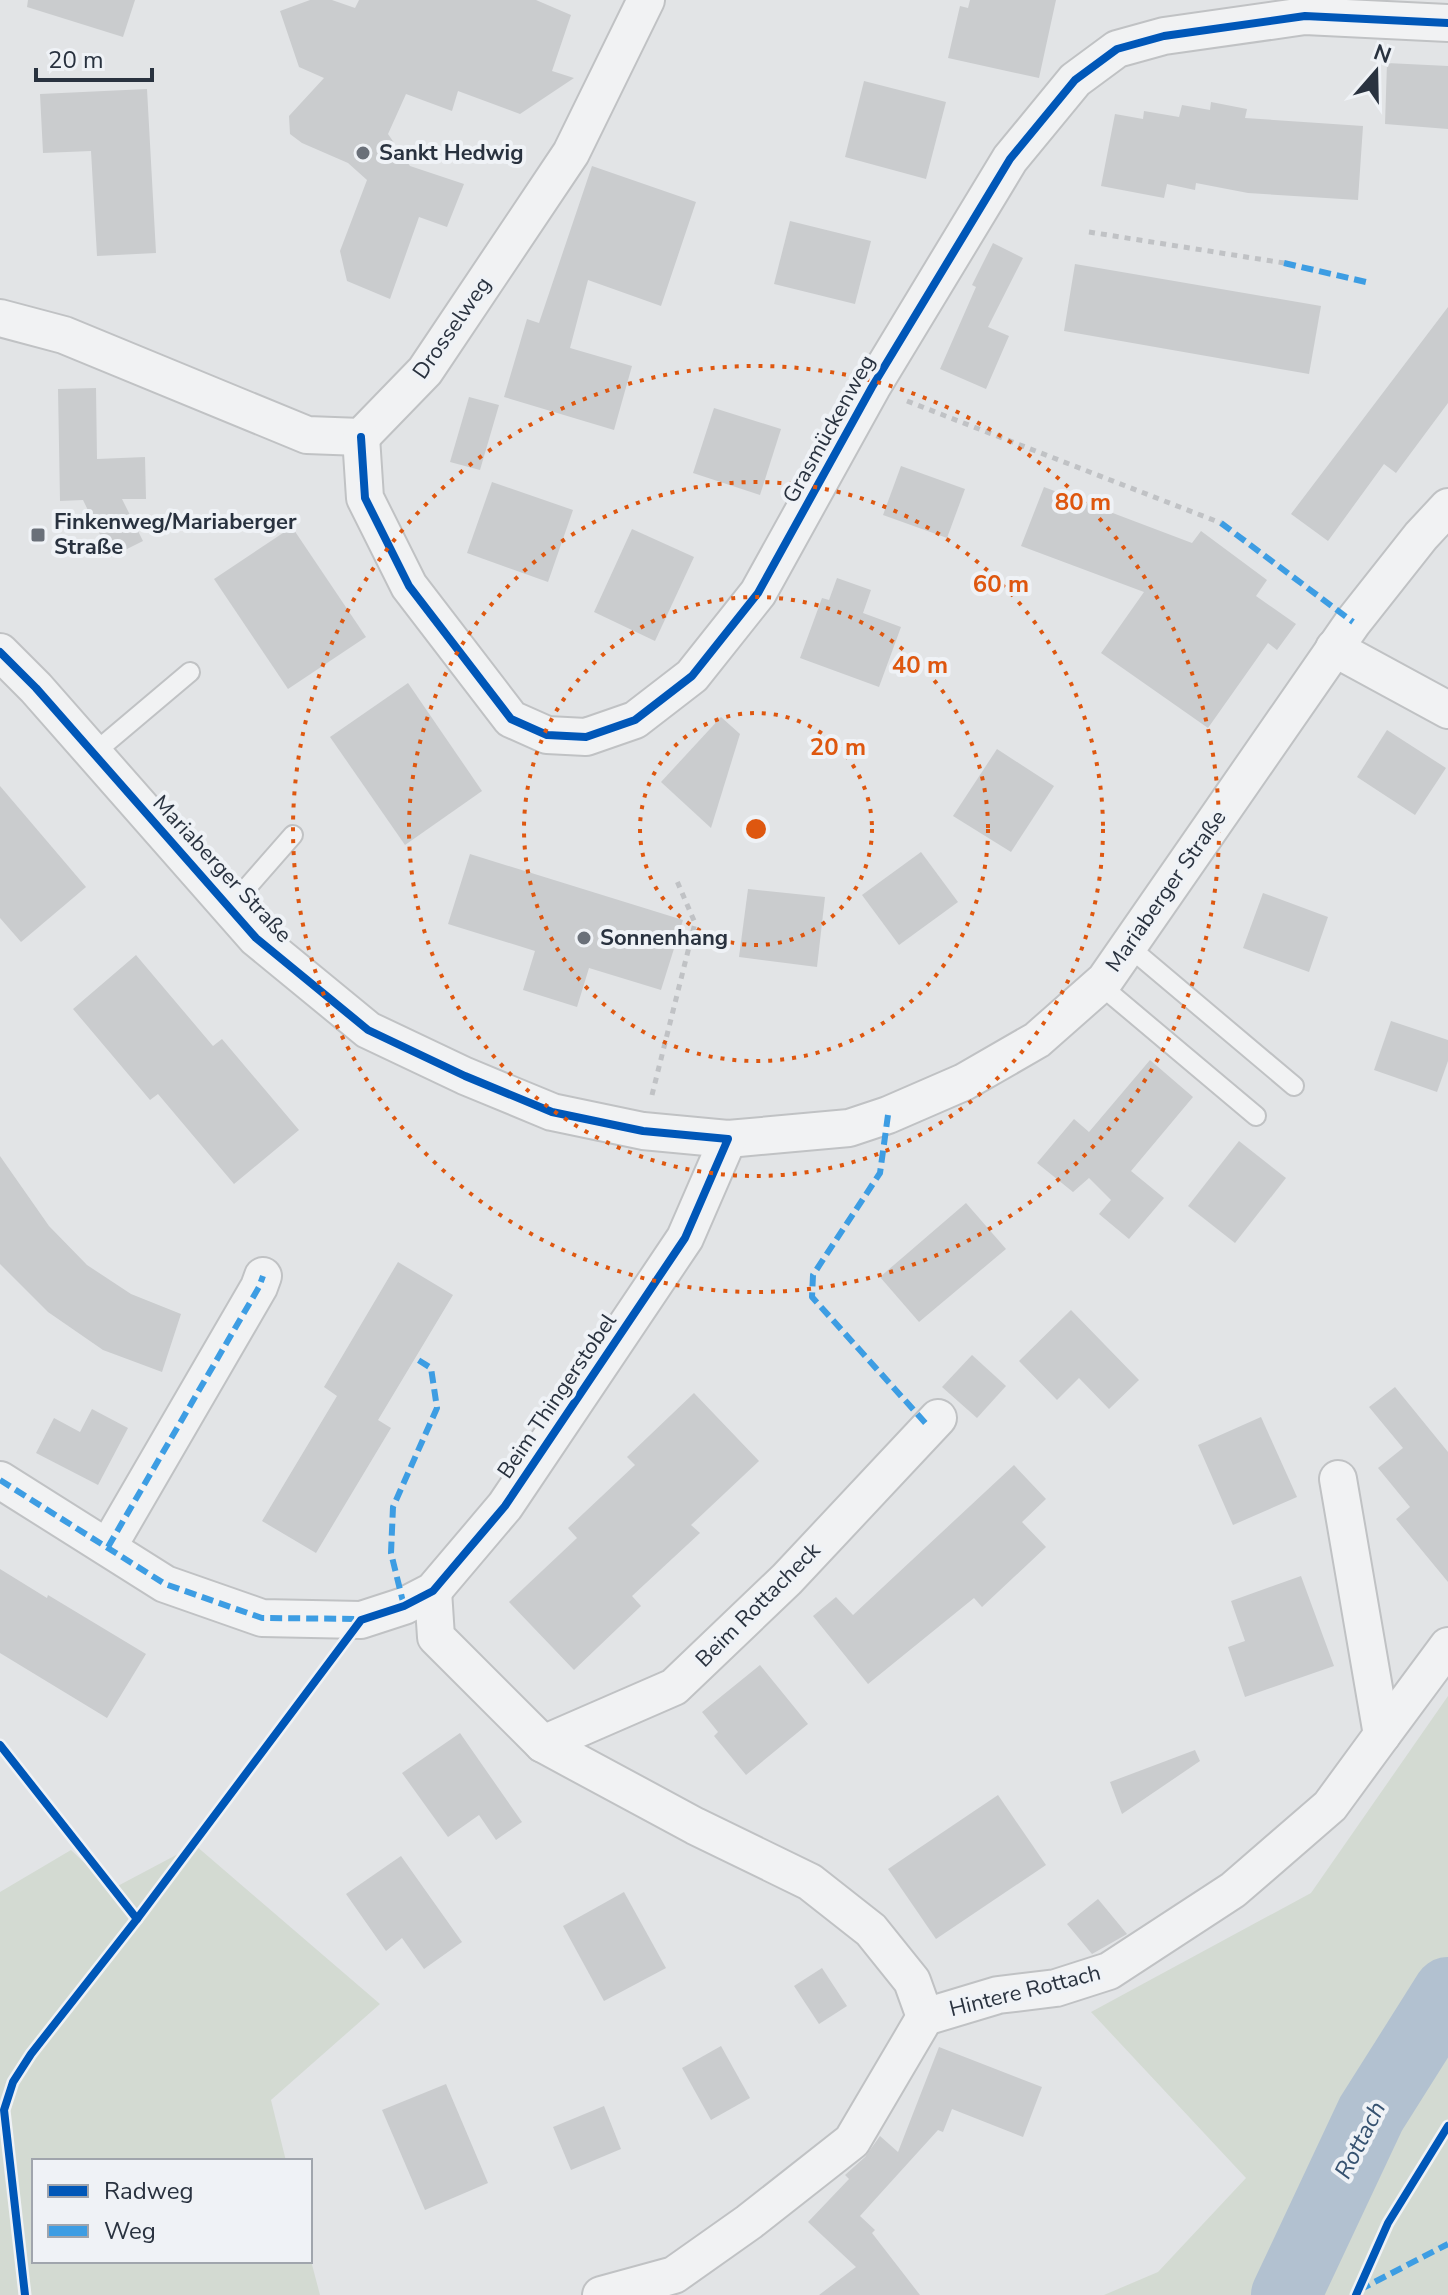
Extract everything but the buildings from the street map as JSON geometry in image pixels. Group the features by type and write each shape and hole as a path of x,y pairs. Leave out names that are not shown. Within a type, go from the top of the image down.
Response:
{"street":[{"name":"Drosselweg","path":"361,437 425,371 571,153 646,0"},
{"name":"Grasmückenweg","path":"361,437 365,498 409,586 511,719 547,735 586,737 635,720 692,676 758,593 872,387 1010,159 1075,80 1117,49 1164,36 1305,8 1448,23"},
{"path":"0,318 64,335 307,435 361,437"},
{"name":"Mariaberger Straße","path":"0,652 36,688 256,938 368,1030 465,1076 552,1112 643,1131 728,1139 849,1128 888,1115 964,1082 1037,1040 1099,984 1334,648 1421,536 1448,507"},
{"path":"1334,648 1448,710"},
{"name":"Beim Thingerstobel","path":"0,1480 165,1584 262,1618 361,1620 404,1606 433,1591 505,1506 685,1238 728,1139"},
{"path":"108,1547 263,1276"},
{"name":"Beim Rottacheck","path":"543,1744 674,1687 787,1579 938,1418"},
{"path":"1338,1479 1382,1735"},
{"path":"433,1591 436,1637 543,1744 695,1826 810,1882 871,1930 912,1981 925,2017"},
{"name":"Hintere Rottach","path":"601,2295 674,2275 749,2222 852,2141 925,2017 998,1995 1056,1988 1109,1971 1233,1890 1330,1806 1448,1646"}],"lane":[{"path":"94,753 190,672"},
{"path":"229,908 293,835"},
{"path":"1128,946 1294,1086"},
{"path":"1099,984 1256,1116"}],"path":[{"path":"1089,232 1284,263"},
{"path":"872,387 1221,523"},
{"path":"643,1131 695,923 677,881"}],"shaded area":[{"path":"1448,1696 1448,2295 1104,2295 1158,2272 1246,2178 1091,2012 1311,1893"},
{"path":"195,1845 380,2004 271,2100 286,2159 32,2159 32,2263 312,2263 320,2295 0,2295 0,1892 71,1850 112,1889"}],"waterway":[{"name":"Rottach","path":"1286,2295 1371,2114 1448,1992"}],"marked path":[{"path":"1284,263 1366,282"},
{"path":"1221,523 1353,622"},
{"path":"888,1115 880,1173 813,1275 812,1297 929,1427"},
{"path":"108,1547 263,1276"},
{"path":"404,1606 391,1553 393,1507 437,1408 431,1368 415,1358"},
{"path":"0,1480 165,1584 262,1618 364,1619"},
{"path":"1359,2290 1448,2244"}],"cycle path":[{"path":"361,437 365,498 409,586 511,719 547,735 586,737 635,720 692,676 758,593 872,387 1010,159 1075,80 1117,49 1164,36 1305,16 1448,23"},
{"path":"0,652 36,688 256,938 368,1030 465,1076 552,1112 643,1131 728,1139 685,1238 505,1506 433,1591 404,1606 361,1620 137,1919 31,2054 13,2082 4,2110 25,2295"},
{"path":"0,1745 137,1919"},
{"path":"1356,2295 1388,2223 1448,2126"}],"place":[{"name":"Sankt Hedwig","path":"363,153"},
{"name":"Finkenweg/Mariaberger Straße","path":"38,535"},
{"name":"Sonnenhang","path":"584,938"}]}
